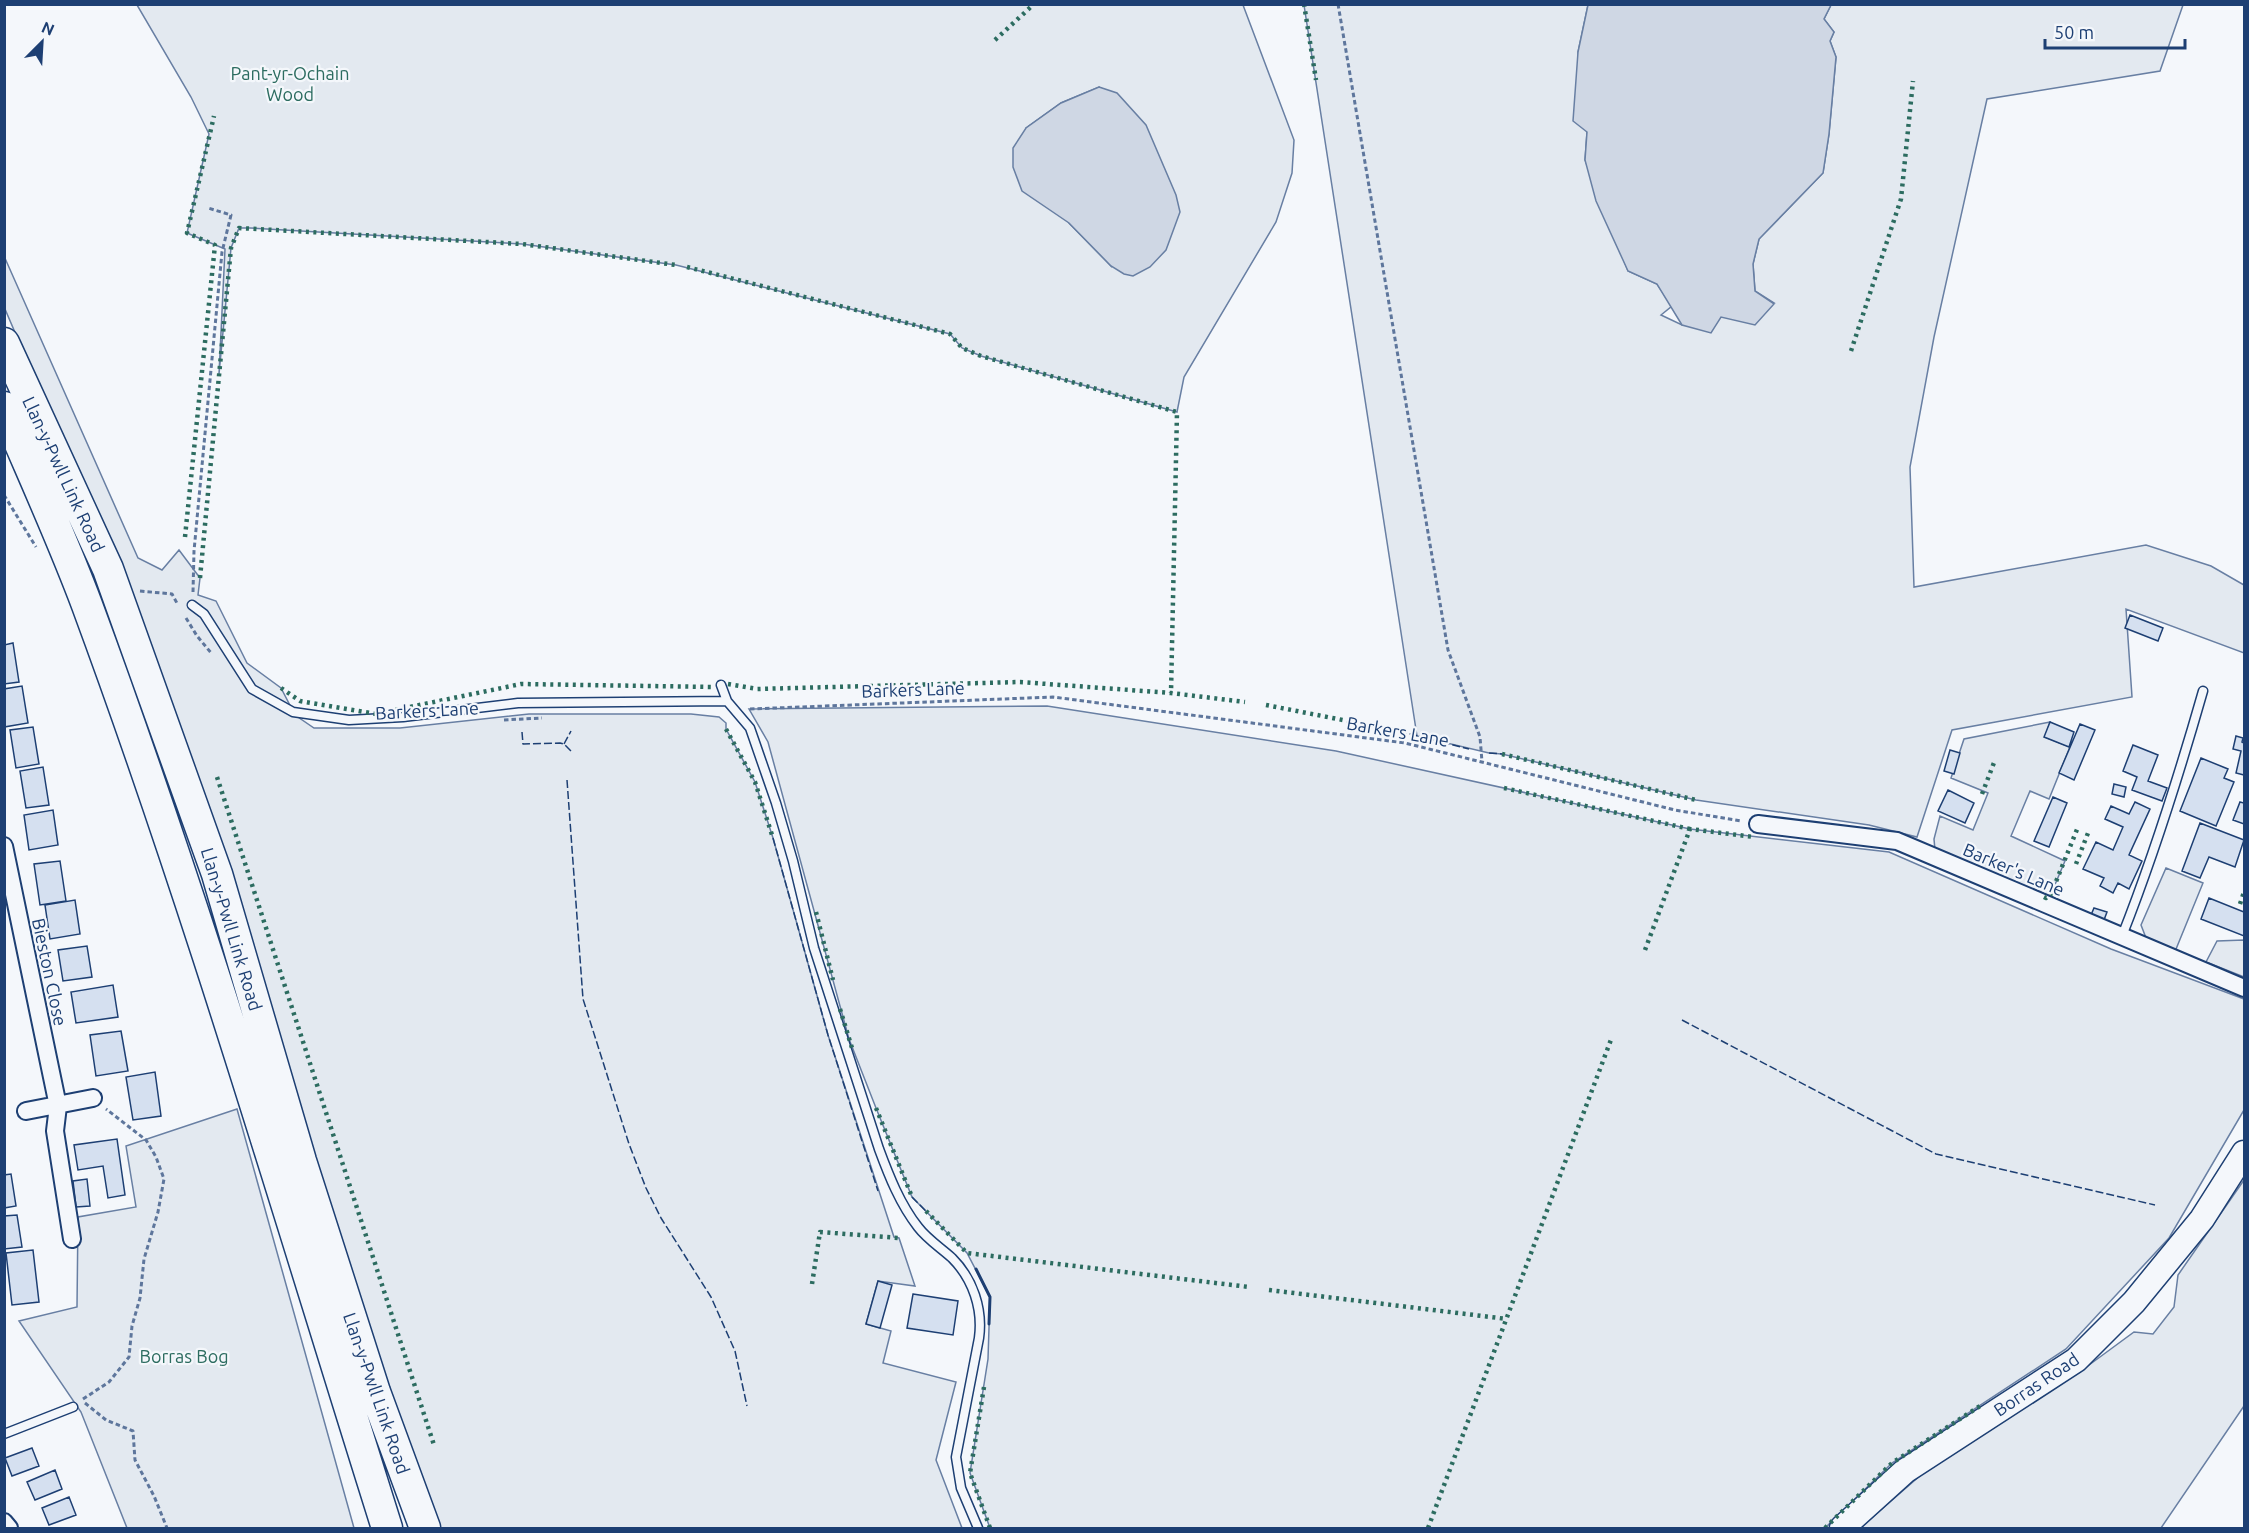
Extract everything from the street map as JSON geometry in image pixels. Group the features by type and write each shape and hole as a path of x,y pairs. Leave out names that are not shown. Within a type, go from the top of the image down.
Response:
{"highway":[{"name":"Llan-y-Pwll Link Road","path":"4,343 116,589 218,874 304,1172 375,1392 425,1528"},
{"name":"Llan-y-Pwll Link Road","path":"4,407 86,603 208,956 387,1528"}],"street":[{"name":"Barker's Lane","path":"1758,824 1897,841 2244,988"},
{"name":"Bieston Close","path":"4,846 58,1106 55,1131 72,1239"},
{"path":"26,1111 93,1098"},
{"name":"Borras Road","path":"1842,1528 1905,1471 2076,1360 2134,1302 2202,1219 2244,1153"},
{"path":"4,1522 9,1528"}],"lane":[{"path":"192,605 204,614 252,689 293,712 349,720 403,717 518,704 727,701"},
{"path":"721,686 727,701 750,728 776,803 814,948 891,1182 919,1228 964,1272 979,1308 981,1322 979,1338 956,1457 961,1488 978,1528"},
{"path":"2122,936 2154,853 2178,780 2203,691"},
{"path":"4,1434 73,1407"}],"path":[{"path":"1338,4 1448,650 1480,737 1482,762"},
{"path":"192,605 194,551 220,264 231,215 208,208"},
{"path":"116,589 172,594 197,636 212,655"},
{"name":"Barkers Lane","path":"734,709 1053,697 1405,743 1675,810 1758,824"},
{"name":"Barkers Lane","path":"501,720 547,718"},
{"path":"73,1407 109,1382 129,1357 132,1326 140,1298 144,1259 158,1212 164,1179 156,1156 146,1140 93,1098"},
{"path":"83,1399 106,1420 134,1431 135,1460 154,1496 167,1528"}],"green space":[{"name":"Pant-yr-Ochain Wood","path":"137,5 1243,5 1294,140 1292,173 1276,222 1184,377 1177,412 981,356 962,348 950,334 676,265 522,244 250,228 239,228 231,248 219,374 225,249 187,233 209,134 191,97","holes":["1099,87 1111,266 1069,223 1026,128 1061,103"]},
{"path":"1304,5 1588,5 1578,52 1587,132 1585,160 1628,271 1657,284 1672,306 1661,315 1682,325 1774,303 1755,291 1753,264 1759,239 1823,173 1836,57 1830,41 1834,32 1824,19 1831,5 2183,5 2160,71 1987,99 1934,337 1910,467 1914,587 2146,545 2211,566 2244,585 2244,653 2126,609 2132,697 1952,730 1917,837 1869,825 1696,800 1417,736"},
{"path":"4,256 138,558 162,570 179,550 200,578 198,595 216,601 247,663 281,688 295,715 314,728 400,728 529,714 691,714 719,717 726,723 726,729 755,782 828,1035 894,1237 899,1238 915,1286 878,1281 866,1324 891,1331 883,1363 956,1382 936,1460 962,1528 436,1528 106,545 5,309"},
{"path":"1047,706 1336,751 1690,829 1889,852 2111,949 2244,999 2244,1110 2169,1238 2066,1349 1892,1463 1825,1528 990,1528 970,1473 988,1359 990,1297 967,1253 912,1197 849,1039 768,742 749,709"},
{"path":"2050,722 2045,737 2070,747 2049,799 2030,791 2011,836 2065,861 2051,894 2046,898 1935,850 1934,839 1940,816 1973,830 1988,793 1951,778 1964,739"},
{"path":"2166,868 2203,883 2174,954 2148,943 2141,925"},
{"path":"2244,940 2244,977 2206,962 2217,941"},
{"name":"Borras Bog","path":"237,1109 354,1528 127,1528 81,1412 19,1321 77,1307 78,1217 136,1207 126,1146"},
{"path":"2244,1180 2244,1406 2161,1528 1860,1528 1922,1474 2085,1368 2134,1332 2153,1334 2174,1307 2178,1275"}],"shaded area":[{"path":"1588,5 1831,5 1824,19 1834,32 1830,41 1836,57 1823,173 1759,239 1753,264 1755,291 1774,304 1755,325 1721,317 1711,333 1682,325 1657,284 1628,271 1596,201 1585,160 1587,132 1573,121 1578,52"},
{"path":"1099,87 1117,93 1146,125 1176,195 1180,212 1166,250 1150,267 1133,276 1124,274 1111,266 1069,223 1022,191 1013,167 1013,148 1026,128 1061,103"}],"building":[{"path":"2130,615 2163,628 2158,641 2125,628"},
{"path":"13,643 19,682 4,684 4,645"},
{"path":"22,686 28,723 4,727 4,689"},
{"path":"2050,722 2074,732 2069,747 2044,737"},
{"path":"2080,724 2095,730 2074,780 2059,773"},
{"path":"33,727 39,764 16,768 10,730"},
{"path":"2236,736 2243,738 2244,775 2236,773 2241,751 2233,749"},
{"path":"2133,745 2158,755 2148,781 2167,788 2162,801 2132,790 2137,777 2123,771"},
{"path":"1950,750 1960,753 1954,774 1944,771"},
{"path":"2201,758 2228,769 2224,778 2234,782 2216,826 2180,811"},
{"path":"43,767 49,805 26,808 20,771"},
{"path":"2114,784 2126,787 2124,797 2112,794"},
{"path":"1948,790 1974,803 1965,823 1938,811"},
{"path":"2053,797 2067,803 2049,847 2034,841"},
{"path":"2135,802 2150,809 2129,855 2142,861 2129,889 2118,883 2113,893 2100,886 2104,878 2083,869 2096,842 2113,850 2123,827 2105,819 2111,806 2129,814"},
{"path":"2240,802 2244,803 2244,824 2233,820"},
{"path":"53,810 58,845 29,850 24,815"},
{"path":"2200,823 2244,840 2235,867 2209,857 2200,878 2182,871"},
{"path":"60,861 66,901 40,905 34,864"},
{"path":"2209,898 2244,912 2244,936 2201,919"},
{"path":"75,900 80,934 50,939 45,905"},
{"path":"2094,908 2107,912 2104,920 2091,915"},
{"path":"87,946 92,977 63,981 58,950"},
{"path":"113,985 118,1017 76,1023 71,992"},
{"path":"121,1031 128,1071 96,1076 90,1035"},
{"path":"155,1072 161,1116 133,1120 126,1077"},
{"path":"117,1139 125,1195 108,1198 103,1166 78,1170 74,1145"},
{"path":"11,1174 16,1206 4,1208 4,1175"},
{"path":"87,1179 90,1206 76,1207 73,1181"},
{"path":"17,1215 22,1247 4,1249 4,1216"},
{"path":"33,1250 39,1302 12,1305 6,1253"},
{"path":"878,1281 892,1285 880,1328 866,1324"},
{"path":"913,1294 958,1301 953,1335 907,1328"},
{"path":"32,1448 39,1466 12,1476 5,1458"},
{"path":"55,1470 62,1489 35,1500 27,1482"},
{"path":"69,1497 76,1515 49,1525 42,1508"}],"hedge":[{"path":"995,40 1034,4"},
{"path":"1304,4 1316,80"},
{"path":"1851,351 1901,199 1913,81"},
{"path":"185,537 215,245 187,233 214,116"},
{"path":"200,578 231,248 239,228 522,244 676,265"},
{"path":"687,267 950,334 962,348 981,356 1177,412 1171,693"},
{"path":"728,684 757,689 1020,682 1171,693 1245,702"},
{"path":"281,688 300,701 376,714 521,684 714,687"},
{"path":"1266,705 1399,731"},
{"path":"726,729 755,782 773,838"},
{"path":"1502,754 1696,800"},
{"path":"1982,794 1995,760"},
{"path":"217,777 434,1445"},
{"path":"1504,788 1690,829"},
{"path":"2044,897 2051,894 2078,827"},
{"path":"1645,950 1690,829 1754,837"},
{"path":"2076,864 2088,833"},
{"path":"2240,904 2244,892"},
{"path":"816,912 833,980"},
{"path":"840,1009 852,1048"},
{"path":"1428,1528 1612,1037"},
{"path":"876,1108 912,1197"},
{"path":"926,1211 967,1253 1249,1287"},
{"path":"812,1284 820,1232 899,1238"},
{"path":"1269,1290 1507,1319"},
{"path":"984,1387 970,1473 990,1528"},
{"path":"1825,1528 1892,1463 1980,1406"}],"fence":[{"path":"564,744 571,731"},
{"path":"1399,731 1469,749"},
{"path":"522,732 523,744 560,743 571,751"},
{"path":"1489,753 1502,754"},
{"path":"567,780 583,999 629,1144 646,1188 661,1218 711,1297 735,1351 747,1406"},
{"path":"773,838 828,1035 878,1191"},
{"path":"1682,1020 1936,1154 2155,1205"},
{"path":"912,1197 926,1211"}],"wall":[{"path":"976,1269 990,1297 989,1324"}]}
